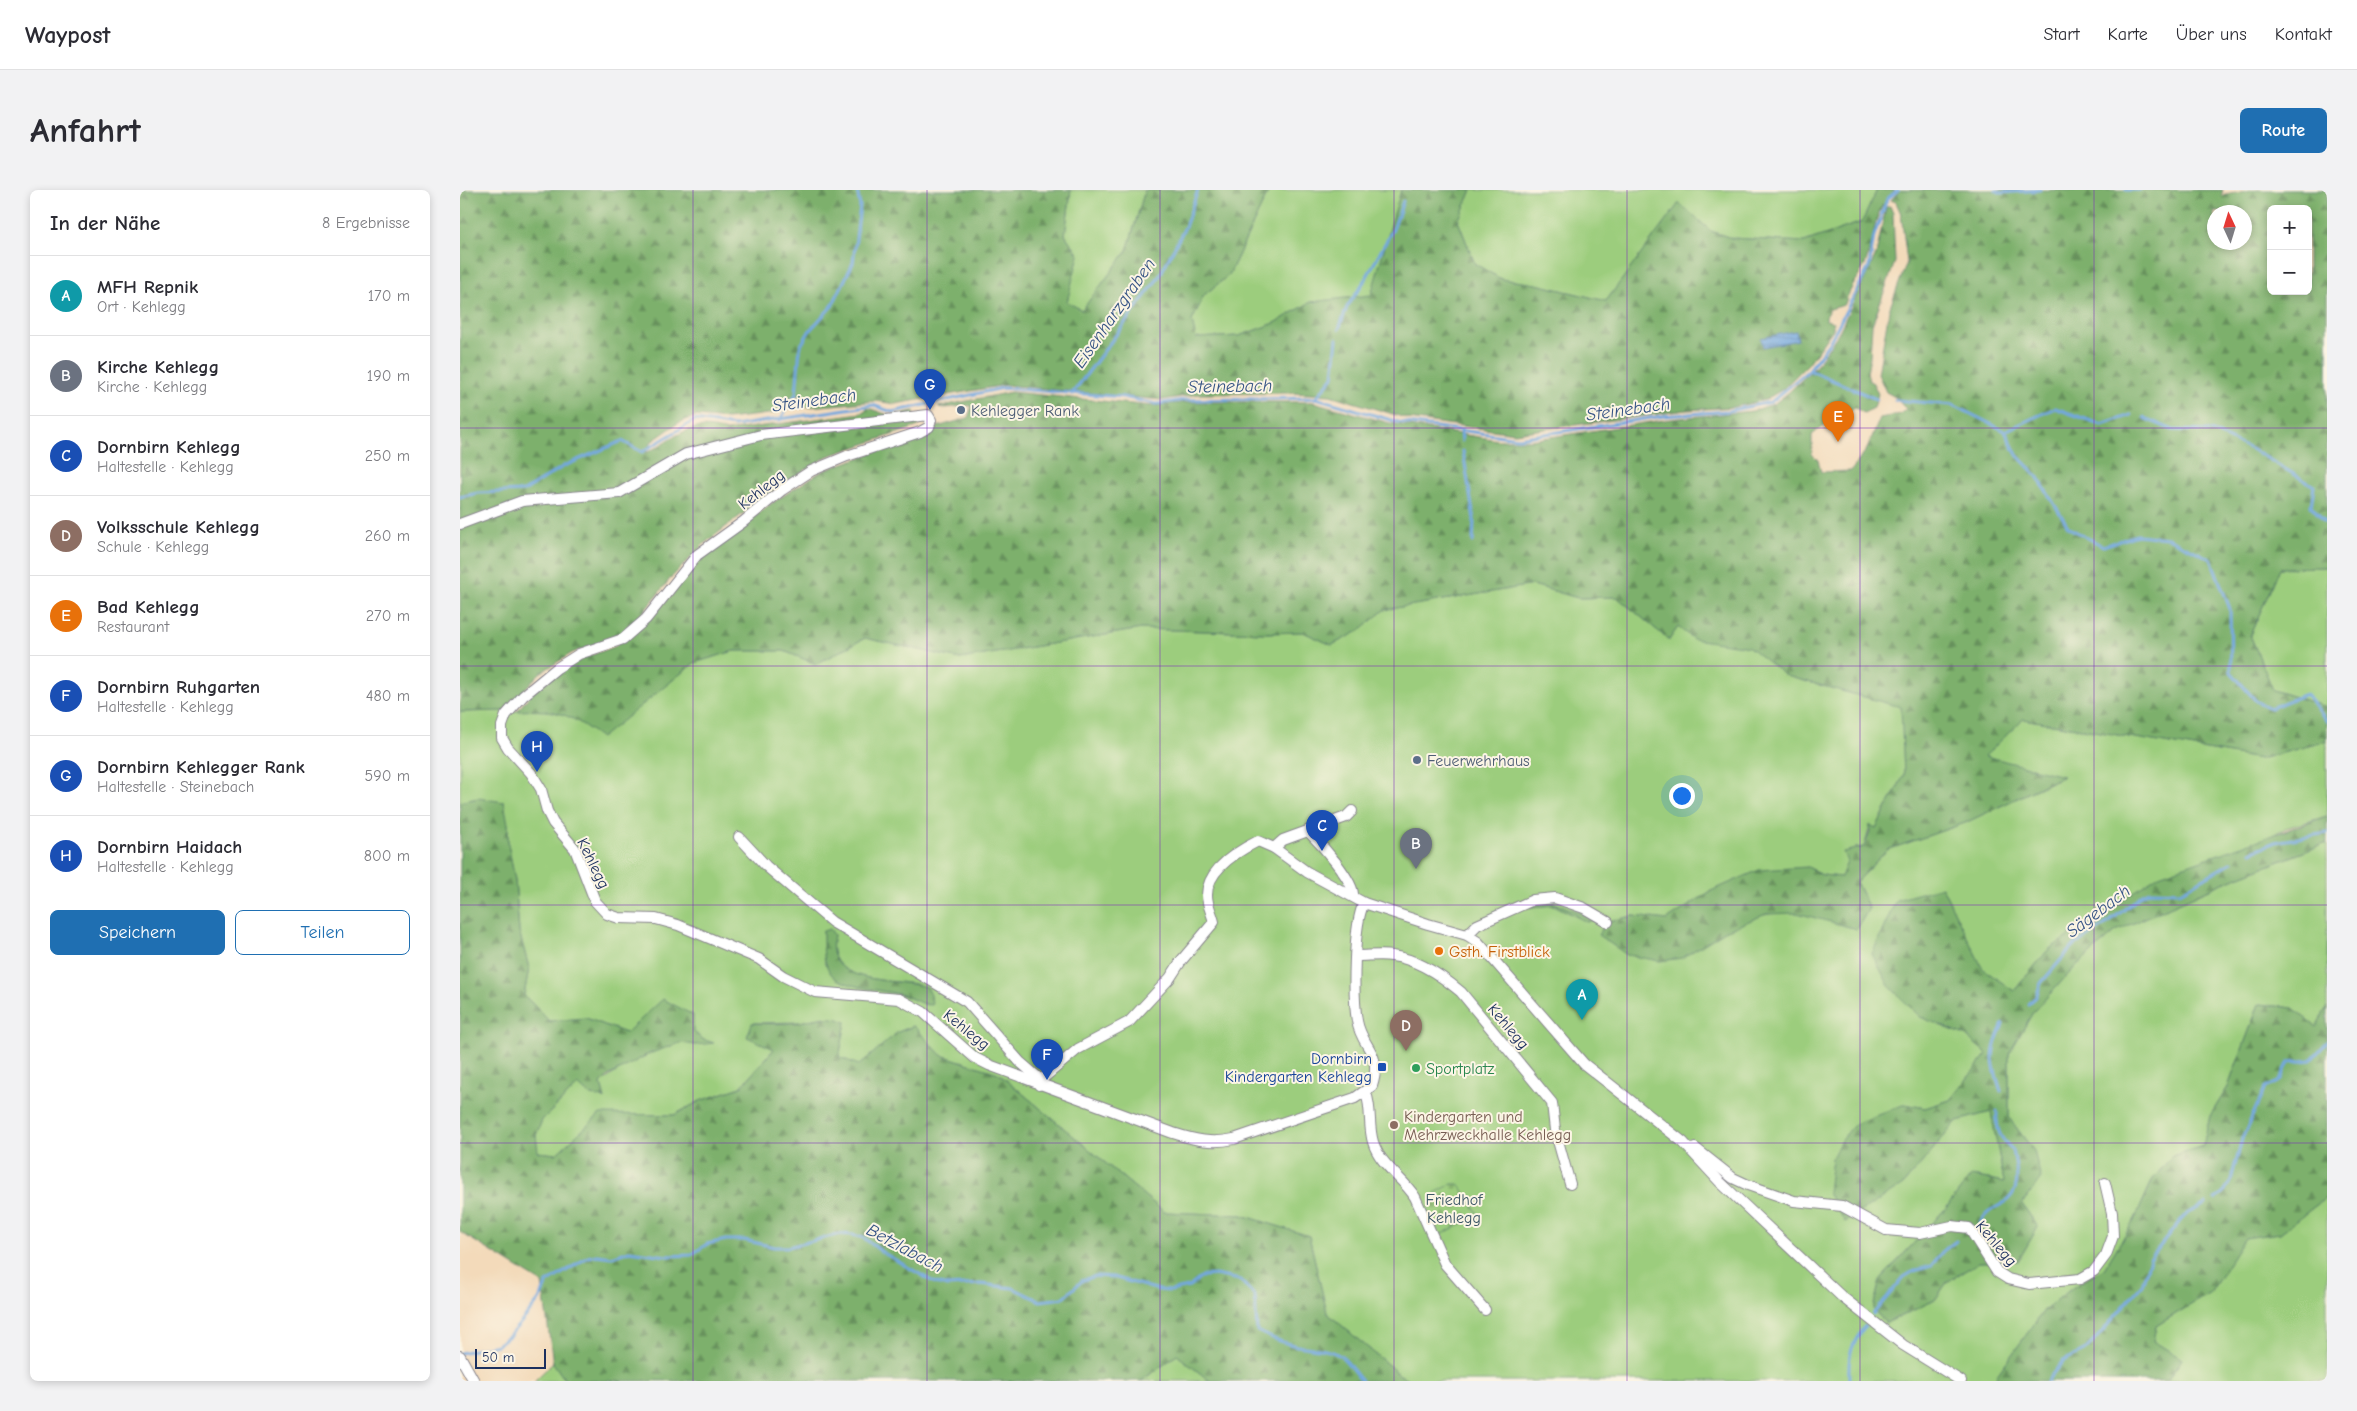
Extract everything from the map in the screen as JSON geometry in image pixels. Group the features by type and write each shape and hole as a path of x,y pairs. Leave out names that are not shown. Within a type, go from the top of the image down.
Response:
{"street":[{"name":"Kehlegg","path":"460,524 522,501 619,493 686,454 761,435 889,421 920,414 928,415 931,420 929,427 920,432 847,456 811,471 782,490 744,522 697,555 646,619 623,639 578,654 557,668 523,696 506,715 502,726 502,738 508,748 531,773 541,789 547,811 553,823 574,849 595,901 607,914 619,918 656,919 678,924 759,959 782,976 815,992 899,999 923,1012 975,1058 1195,1140 1214,1142 1234,1139 1366,1093"},
{"path":"1274,848 1283,840 1346,816 1352,811"},
{"path":"1308,831 1331,855 1352,888 1353,896"},
{"name":"Kehlegg","path":"739,837 766,866 832,922 967,1002 1040,1082"},
{"name":"Kehlegg","path":"1040,1082 1078,1049 1129,1022 1170,978 1181,961 1214,922 1207,892 1211,880 1225,861 1243,848 1258,841 1274,848 1307,872 1364,902 1467,935 1488,951 1584,1064 1683,1142 1699,1151 1733,1178 1748,1185 1794,1201 1842,1206 1886,1230 1920,1233 1952,1226 1965,1226 1969,1228 1997,1272 2008,1280 2029,1284 2080,1279 2094,1271 2106,1256 2113,1236 2112,1213 2104,1183"},
{"path":"1467,935 1477,925 1533,900 1555,898 1584,908 1608,922"},
{"path":"1364,902 1356,926 1355,988 1358,1023 1373,1052 1376,1064 1372,1086 1366,1093 1369,1102 1370,1125 1375,1148 1384,1164 1409,1187 1445,1264 1485,1310"},
{"name":"Kehlegg","path":"1357,956 1392,956 1416,962 1447,980 1461,992 1552,1103 1555,1130 1570,1184"},
{"name":"Kehlegg","path":"1683,1142 1720,1182 1841,1296 1903,1345 1961,1381"},
{"path":"461,1357 474,1381"}],"green space":[{"path":"460,190 1071,190 1065,235 1079,255 1067,302 1082,310 1127,251 1145,190 1269,190 1229,275 1204,295 1192,321 1196,338 1239,336 1275,323 1311,302 1371,295 1401,190 1472,190 1458,221 1475,264 1501,279 1536,284 1606,301 1679,203 1711,231 1731,238 1804,242 1862,222 1877,190 1895,190 1881,209 1866,262 1845,304 1829,310 1826,315 1826,320 1833,322 1833,329 1808,364 1783,389 1765,400 1734,407 1687,410 1515,433 1409,419 1330,395 1290,393 1198,394 1162,400 1005,385 895,404 876,401 799,408 800,395 789,398 776,413 727,419 697,416 678,423 651,442 646,453 675,436 693,429 703,427 726,431 861,413 868,408 891,416 914,411 915,420 919,422 919,426 828,456 780,485 705,543 670,579 638,619 618,636 572,653 540,673 504,711 460,712"},
{"path":"1071,190 1145,190 1127,251 1082,310 1066,302 1079,255 1065,235"},
{"path":"1269,190 1401,190 1371,296 1311,302 1275,323 1239,336 1195,338 1192,321 1204,295 1229,275"},
{"path":"1472,190 1877,190 1862,222 1804,242 1731,238 1711,231 1679,204 1606,301 1536,284 1501,279 1475,264 1458,221"},
{"path":"1900,190 2223,190 2221,196 2250,190 2327,190 2327,567 2280,568 2250,635 2273,690 2327,707 2327,741 2260,759 2023,719 1985,756 2063,776 1965,823 1887,850 1856,882 1869,908 1857,929 1797,913 1766,914 1725,931 1682,958 1660,961 1627,955 1598,935 1604,926 1592,920 1587,922 1555,905 1530,907 1528,905 1550,901 1603,922 1634,916 1667,920 1711,891 1759,870 1808,867 1822,875 1841,877 1847,862 1843,852 1864,847 1870,831 1870,825 1876,828 1904,775 1901,707 1786,676 1749,647 1693,639 1678,627 1669,640 1617,597 1578,598 1533,585 1384,610 1359,631 1332,645 1303,632 1265,633 1141,629 960,659 865,638 816,664 784,651 734,651 694,663 601,738 580,723 562,714 543,711 517,711 531,694 560,671 586,657 614,647 692,567 769,505 822,471 925,434 937,427 968,418 972,406 938,407 1011,392 1152,406 1189,402 1313,402 1389,423 1498,440 1531,440 1671,419 1752,411 1774,404 1817,365 1838,334 1876,255 1886,207 1890,206 1893,213 1895,262 1872,325 1867,373 1869,381 1873,383 1878,394 1874,408 1864,413 1855,408 1828,422 1812,435 1812,454 1818,460 1821,472 1851,471 1867,449 1880,418 1900,414 1906,409 1895,397 1886,392 1878,374 1889,310 1907,262 1901,214 1896,202 1891,200"},
{"path":"2327,567 2327,707 2273,690 2250,635 2280,568"},
{"path":"1533,585 1578,598 1617,597 1669,640 1678,627 1750,647 1786,676 1902,707 1904,775 1876,828 1870,826 1864,847 1855,848 1841,877 1822,875 1808,867 1711,891 1667,920 1634,916 1603,922 1550,901 1530,907 1554,905 1587,922 1592,920 1605,926 1599,935 1682,957 1737,924 1767,914 1798,913 1857,929 1869,908 1856,882 1887,850 1965,823 2062,777 1984,756 2023,719 2260,759 2327,741 2327,816 2286,828 2048,950 2014,991 1983,970 1942,887 1885,928 1872,954 1939,1025 1965,1035 1987,1054 1950,1100 1925,1108 1905,1104 1903,1185 1957,1121 1991,1112 2004,1182 1971,1176 1947,1207 1880,1280 1873,1309 1886,1323 1935,1300 1947,1282 1979,1262 2018,1261 2038,1227 2022,1204 2034,1151 2009,1118 2009,1054 2033,1012 2077,965 2116,931 2225,882 2327,843 2327,1007 2316,1027 2293,1008 2259,1004 2228,1087 2210,1116 2203,1146 2172,1156 2153,1179 2135,1219 2104,1269 2079,1283 2045,1309 1997,1375 1995,1381 1411,1381 1400,1375 1327,1313 1309,1236 1242,1215 1164,1212 998,1073 941,1055 913,1026 898,1032 859,1066 839,1058 846,1022 823,1017 799,1022 752,1023 774,1049 741,1087 700,1101 674,1115 647,1115 569,1144 556,1154 537,1152 536,1135 542,1120 578,1085 605,1099 601,1084 615,1073 638,1060 672,1045 688,1043 696,1045 702,1039 693,1031 626,1033 586,1018 549,1021 524,995 529,968 519,931 515,880 508,844 508,824 478,798 460,802 460,712 545,710 574,717 601,737 694,663 734,651 784,651 816,664 865,638 960,659 1141,629 1265,633 1303,632 1332,645 1359,631 1383,610","holes":["823,931 834,935 833,951 837,962 846,970 859,976 873,979 916,984 927,1005 905,996 846,983 825,964"]},
{"path":"478,798 504,802 508,824 508,844 515,880 519,931 529,968 524,995 549,1021 586,1018 626,1033 663,999 693,1015 693,1031 702,1039 714,1043 696,1045 680,1043 651,1053 608,1076 601,1084 605,1099 588,1094 578,1085 542,1120 536,1135 538,1152 556,1154 600,1114 674,1115 700,1101 741,1087 774,1049 747,1037 752,1023 787,1023 823,1018 834,1018 846,1022 839,1057 859,1065 898,1032 914,1026 941,1055 998,1073 1164,1212 1242,1215 1309,1236 1327,1313 1400,1375 1411,1381 1210,1381 1177,1355 1141,1381 566,1381 553,1363 542,1283 460,1232 460,802"},
{"path":"2327,816 2327,843 2225,882 2116,931 2077,965 2033,1012 2009,1054 2009,1118 2034,1151 2041,1178 2022,1204 2038,1227 2018,1261 1979,1262 1947,1282 1935,1300 1886,1323 1873,1309 1880,1280 1947,1207 1971,1176 2004,1182 1991,1112 1957,1121 1903,1185 1845,1222 1828,1193 1832,1158 1841,1140 1855,1124 1905,1104 1925,1108 1950,1100 1987,1054 1965,1035 1920,1017 1889,986 1872,954 1896,900 1942,887 1983,969 2014,991 2048,950 2159,875"},
{"path":"830,929 834,935 833,952 839,963 849,971 864,977 927,987 931,995 932,1005 920,1003 903,995 854,986 837,979 826,965 824,954 823,931"},
{"path":"2259,1004 2293,1008 2316,1027 2327,1007 2327,1197 2280,1233 2245,1238 2210,1293 2156,1326 2153,1341 2182,1359 2167,1381 1995,1381 1997,1375 2045,1309 2079,1283 2104,1269 2135,1219 2153,1179 2172,1156 2203,1146 2210,1116 2228,1087"},
{"name":"Friedhof Kehlegg","path":"1452,1184 1459,1184 1479,1215 1440,1235 1436,1233 1426,1209 1437,1199 1435,1193"},
{"path":"2327,1197 2327,1381 2167,1381 2182,1359 2153,1341 2156,1326 2210,1293 2245,1237 2280,1233"},
{"path":"1177,1355 1210,1381 1141,1381"},
{"path":"553,1363 566,1381 534,1381"}],"water":[{"path":"1796,331 1798,340 1763,347 1761,338"}],"waterway":[{"path":"780,420 796,394 800,347 810,330 832,306 853,263 860,206 857,190"},
{"name":"Eisenharzgraben","path":"1072,394 1159,277 1185,227 1198,190"},
{"name":"Steinebach","path":"460,497 478,493 524,491 564,466 622,441 642,452 695,420 734,426 873,405 892,412 1003,388 1123,397 1156,404 1185,400 1316,398 1398,422 1518,438 1664,416 1728,411 1771,402 1809,370 1829,343 1869,267 1874,236 1887,199 1898,190"},
{"name":"Steinebach","path":"1996,190 2001,193 2040,190"},
{"name":"Steinebach","path":"2126,190 2140,190"},
{"path":"1339,329 1347,307 1365,280 1394,227 1403,201"},
{"path":"1316,398 1333,377 1337,339"},
{"path":"1809,370 1876,399"},
{"path":"1895,400 1953,405 2005,431 2055,408 2102,425 2131,415"},
{"path":"2144,418 2173,430 2211,431 2253,450 2314,486 2311,506 2327,524"},
{"path":"1461,430 1462,441"},
{"path":"2005,431 2017,455 2037,476 2069,528 2103,546 2137,535 2168,538 2211,559 2230,609 2231,672 2256,701 2270,708 2306,694 2327,721"},
{"path":"1463,451 1474,519 1473,542"},
{"name":"Sägebach","path":"2251,852 2275,842 2327,833"},
{"name":"Sägebach","path":"2028,1004 2036,997 2041,983 2072,947 2109,922 2143,894 2150,891 2180,892 2232,862"},
{"name":"Sägebach","path":"2001,1091 1993,1058 1995,1043 2003,1024"},
{"path":"2215,1199 2223,1194 2231,1180 2242,1139 2265,1088 2280,1081 2289,1062 2311,1060 2327,1042"},
{"name":"Sägebach","path":"1979,1225 1989,1212 2009,1199 2016,1187 2017,1173 2013,1150 1999,1133 1997,1111"},
{"path":"2047,1381 2063,1361 2084,1351 2093,1342 2142,1285 2150,1259 2180,1221 2188,1213 2206,1204"},
{"name":"Betzlabach","path":"460,1353 497,1345 510,1335 523,1320 539,1300 547,1283 588,1257 597,1255 612,1257 629,1251 667,1256 691,1255 707,1244 726,1240 744,1240 774,1247 788,1247 840,1234 864,1238 882,1252 935,1283 948,1286 981,1284 1013,1288 1040,1301 1063,1298 1083,1280 1096,1276 1113,1277 1159,1290 1170,1291 1189,1287 1203,1276 1215,1275 1240,1280 1255,1296 1257,1331 1288,1344 1331,1351 1345,1359 1362,1381"},
{"name":"Sägebach","path":"1873,1314 1904,1277 1914,1271 1931,1266 1943,1251 1956,1241"},
{"name":"Sägebach","path":"1849,1381 1851,1352 1865,1326"}],"place":[{"name":"Dornbirn Kehlegger Rank","path":"930,410"},
{"name":"Kehlegger Rank","path":"961,410"},
{"name":"Bad Kehlegg","path":"1838,442"},
{"name":"Feuerwehrhaus","path":"1417,760"},
{"name":"Dornbirn Haidach","path":"537,772"},
{"name":"Dornbirn Kehlegg","path":"1322,851"},
{"name":"Kirche Kehlegg","path":"1416,869"},
{"name":"Gsth. Firstblick","path":"1439,951"},
{"name":"MFH Repnik","path":"1582,1020"},
{"name":"Volksschule Kehlegg","path":"1406,1051"},
{"name":"Dornbirn Kindergarten Kehlegg","path":"1382,1067"},
{"name":"Sportplatz","path":"1416,1068"},
{"name":"Dornbirn Ruhgarten","path":"1047,1080"},
{"name":"Kindergarten und Mehrzweckhalle Kehlegg","path":"1394,1125"}]}
